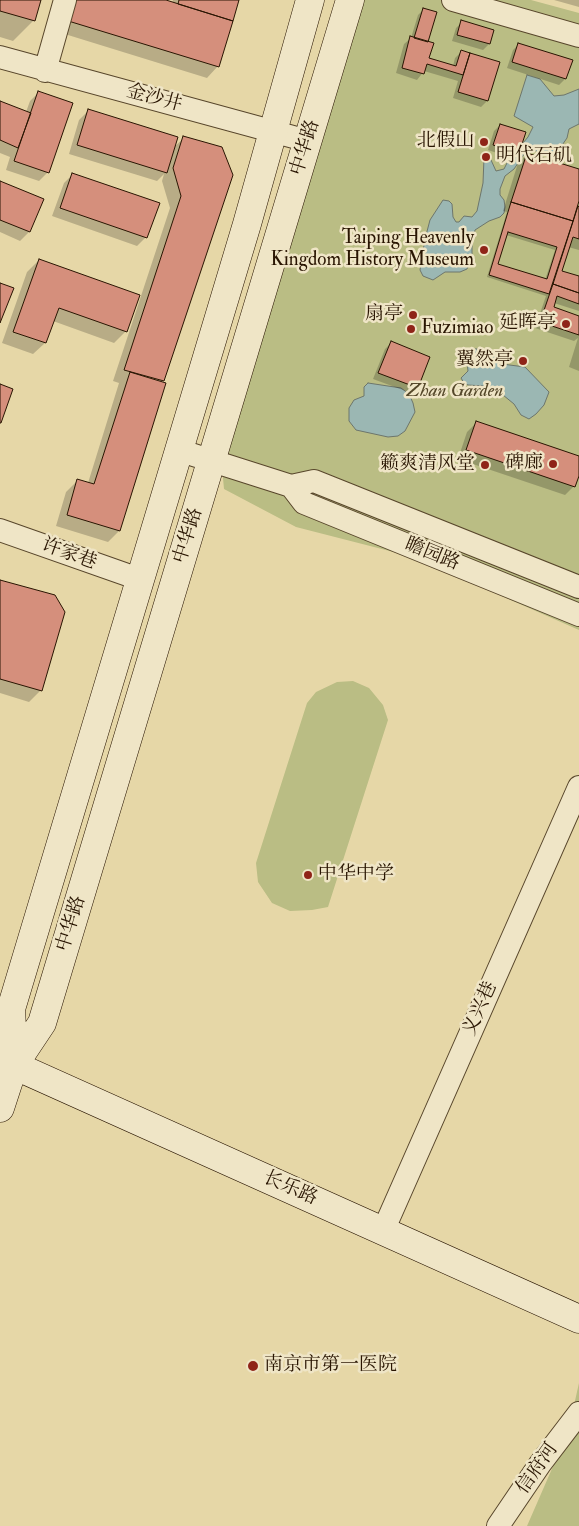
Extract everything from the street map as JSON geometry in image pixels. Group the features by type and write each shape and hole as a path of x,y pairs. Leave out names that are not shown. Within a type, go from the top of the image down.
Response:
{"main road":[{"name":"中华路","path":"0,1108 7,1062 11,1009 247,224 310,0"},
{"name":"中华路","path":"7,1062 42,1023 350,0"},
{"name":"长乐路","path":"7,1062 579,1319"}],"street":[{"path":"45,70 65,0"},
{"path":"453,0 579,36"},
{"name":"金沙井","path":"0,57 308,141"},
{"name":"瞻园路","path":"178,450 291,486 314,481 579,587"},
{"name":"瞻园路","path":"291,486 304,503 579,615"},
{"name":"许家巷","path":"0,530 139,579"},
{"name":"义兴巷","path":"383,1231 578,793"},
{"name":"信府河","path":"498,1526 540,1464 579,1413"}],"green space":[{"name":"Zhan Garden","path":"362,0 531,0 579,13 579,630 413,557 296,527 224,489 218,424"},
{"path":"353,681 369,688 383,705 388,720 328,907 290,911 272,903 258,882 256,863 307,703 316,692 337,682"},
{"path":"579,1383 579,1526 527,1526 568,1432"}],"water":[{"path":"527,75 540,79 554,96 564,95 579,89 579,124 569,129 567,138 558,151 551,155 531,149 527,150 514,169 505,176 500,189 500,195 504,200 504,213 475,230 472,243 472,258 467,269 460,272 445,272 433,280 423,276 420,270 430,220 443,200 449,201 452,204 453,217 456,222 459,222 464,216 472,217 477,211 483,183 484,158 488,157 491,160 496,171 504,169 508,161 528,137 533,127 514,116"},
{"path":"468,350 494,351 502,364 525,367 549,392 544,405 536,414 529,419 521,415 514,404 493,389 464,383 461,378 468,371 466,354"},
{"path":"368,383 401,388 409,394 415,412 405,431 398,436 388,437 356,430 349,421 349,408 354,400 364,396 364,387"}],"building":[{"path":"0,0 41,0 35,21 0,11"},
{"path":"72,0 166,0 233,21 219,67 65,20"},
{"path":"179,0 239,0 233,21 178,4"},
{"path":"423,8 437,12 428,42 414,38"},
{"path":"461,20 494,30 490,44 457,35"},
{"path":"410,36 434,43 429,58 456,66 461,50 470,53 463,75 427,64 424,74 402,68"},
{"path":"518,43 573,60 566,79 512,62"},
{"path":"470,53 500,62 488,101 458,92"},
{"path":"38,91 73,103 49,173 14,161"},
{"path":"0,101 31,113 18,148 0,140"},
{"path":"88,109 178,137 167,173 77,145"},
{"path":"500,124 526,132 519,153 493,145"},
{"path":"183,136 222,147 233,175 164,381 124,370 181,196 173,168"},
{"path":"527,153 579,169 579,201 573,221 511,202"},
{"path":"72,173 160,203 147,238 60,208"},
{"path":"0,181 44,199 30,232 0,220"},
{"path":"511,202 573,221 549,294 489,275","holes":["508,232 557,247 547,279 498,264"]},
{"path":"578,206 579,239 573,237 562,271 579,276 579,293 553,284"},
{"path":"39,259 140,295 127,332 59,308 46,343 13,332"},
{"path":"0,283 14,288 0,323"},
{"path":"553,284 579,293 579,304 557,296 554,307 579,316 579,335 540,322"},
{"path":"391,341 430,357 418,388 378,373"},
{"path":"130,372 166,383 120,531 67,515 77,479 94,484"},
{"path":"0,384 13,389 1,423 0,423"},
{"path":"476,421 579,456 579,476 575,487 466,450"},
{"path":"0,580 55,595 65,612 42,691 0,679"}],"place":[{"name":"北假山","path":"484,142"},
{"name":"明代石矶","path":"486,157"},
{"name":"Taiping Heavenly Kingdom History Museum","path":"484,250"},
{"name":"扇亭","path":"413,315"},
{"name":"延晖亭","path":"566,324"},
{"name":"Fuzimiao","path":"411,329"},
{"name":"翼然亭","path":"523,361"},
{"name":"碑廊","path":"553,464"},
{"name":"籁爽清风堂","path":"485,465"},
{"name":"中华中学","path":"308,875"},
{"name":"南京市第一医院","path":"253,1366"}]}
